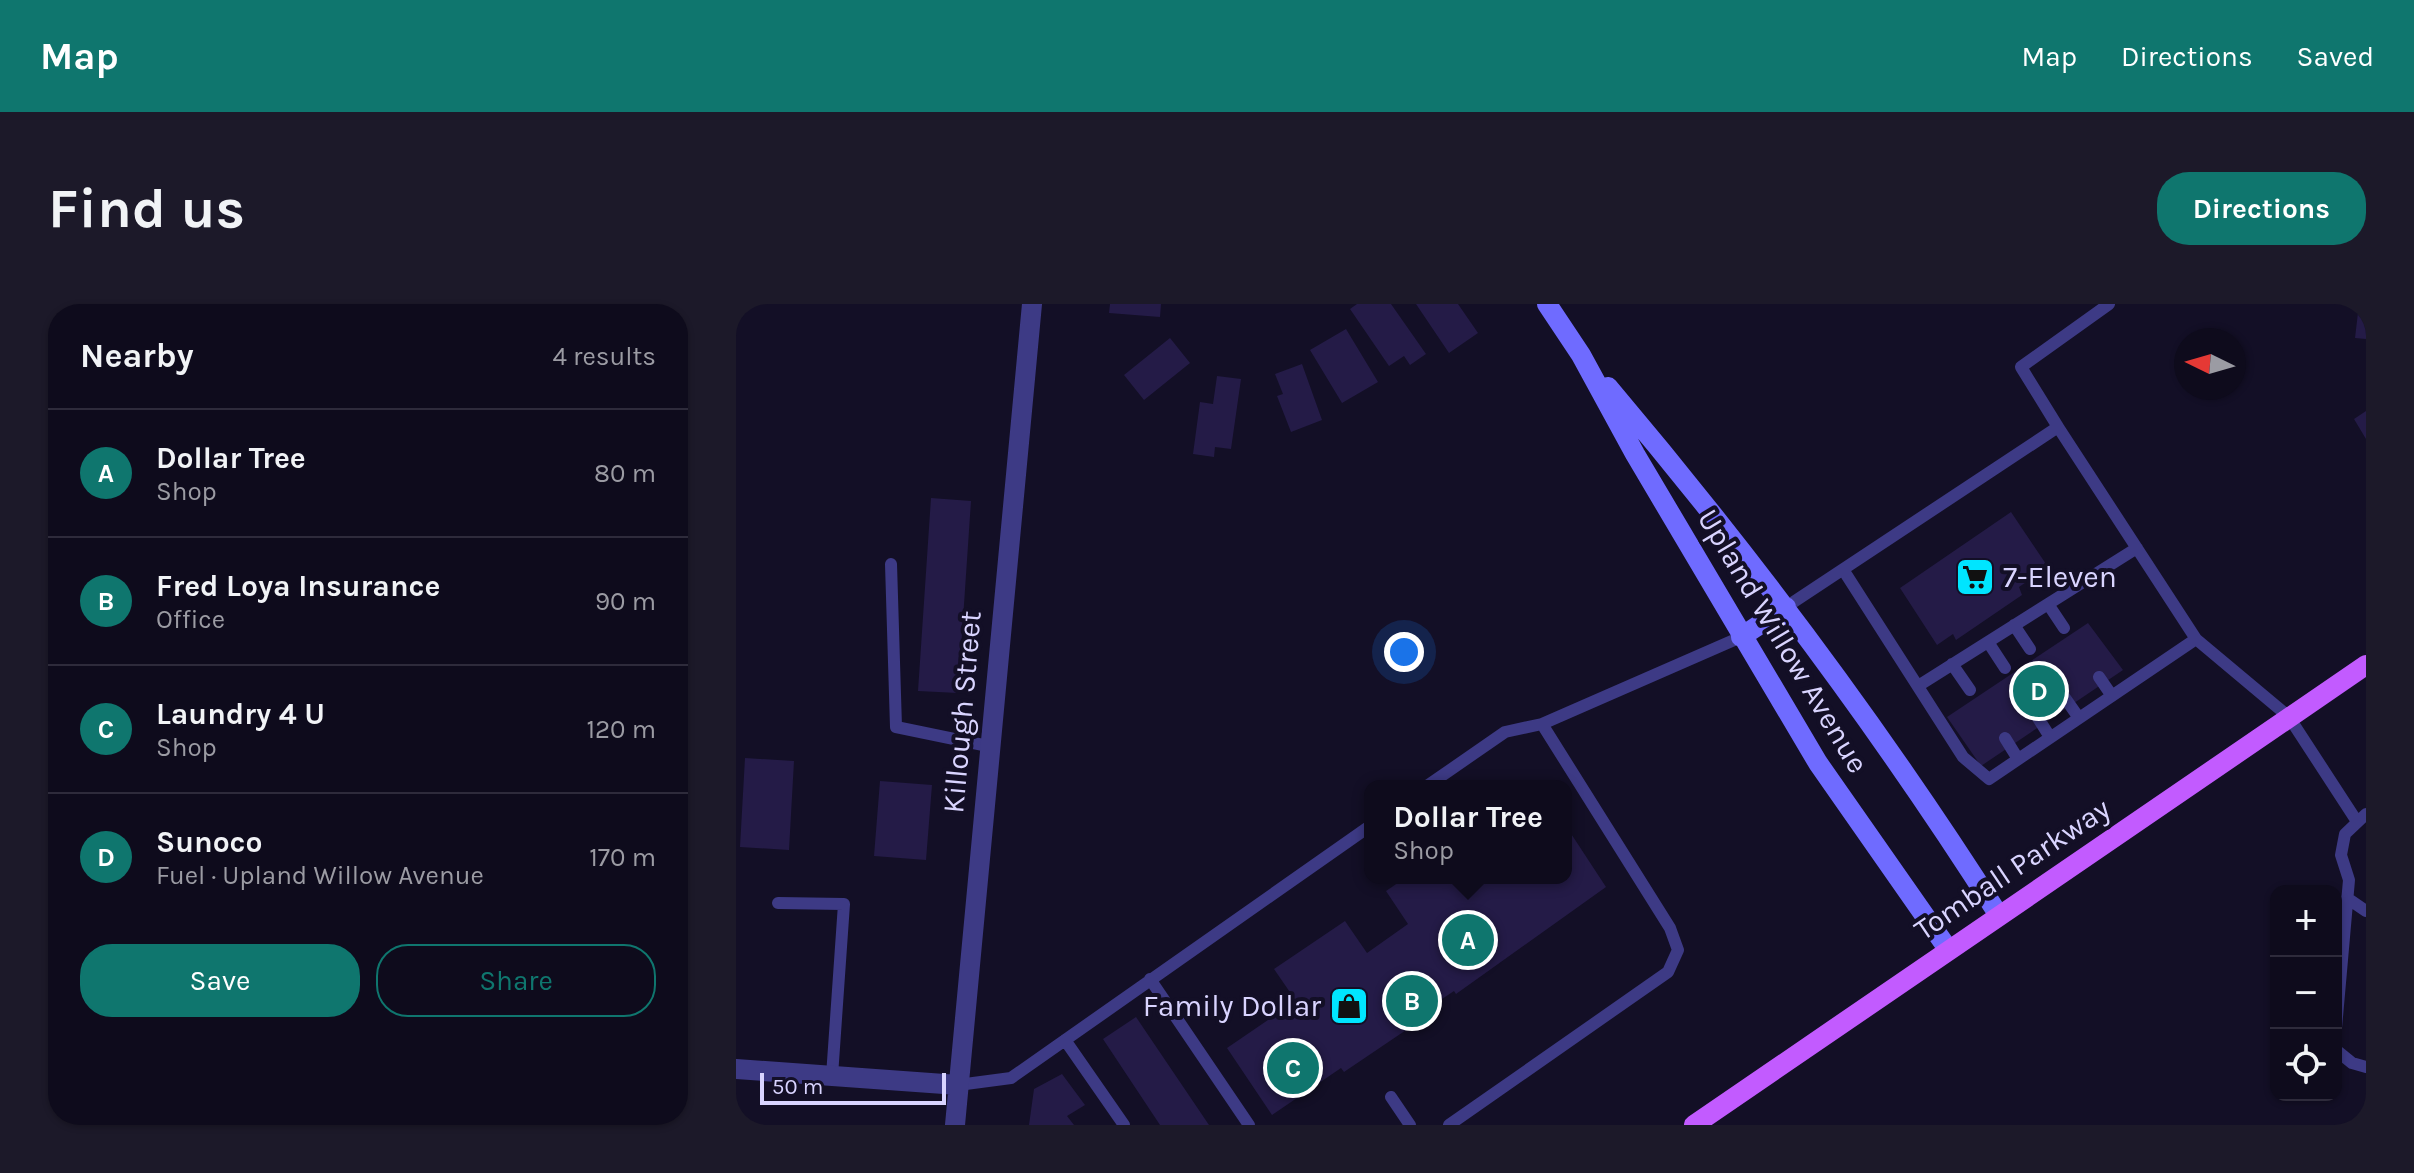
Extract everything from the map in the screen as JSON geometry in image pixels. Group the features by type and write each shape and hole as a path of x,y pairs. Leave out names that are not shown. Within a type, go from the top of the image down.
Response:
{"main road":[{"name":"Tomball Parkway","path":"1706,1122 1998,914 2366,665"}],"street":[{"name":"Killough Street","path":"955,1125 988,746 1032,304"},
{"name":"Upland Willow Avenue","path":"1547,304 1581,355 1741,637 1818,763 1948,949"},
{"name":"Upland Willow Avenue","path":"1581,355 1698,494 1836,672 1998,914"},
{"path":"1741,637 1786,607"},
{"path":"736,1069 958,1085"}],"lane":[{"path":"2109,304 2021,367 2196,639 2289,717 2361,817 2345,834 2341,855 2349,880 2342,957"},
{"path":"1786,607 2058,427"},
{"path":"1918,686 2137,548"},
{"path":"891,564 896,727 988,746"},
{"path":"1844,571 1963,757 1989,779 2196,639"},
{"path":"2048,604 2064,628"},
{"path":"2014,625 2030,649"},
{"path":"1436,780 1505,732 1542,724 1741,637"},
{"path":"1988,642 2005,668"},
{"path":"1952,664 1970,690"},
{"path":"2099,677 2112,696"},
{"path":"2065,698 2079,718"},
{"path":"2038,718 2050,737"},
{"path":"1449,1125 1668,972 1678,950 1660,910 1542,724"},
{"path":"2005,738 2018,759"},
{"path":"958,1085 1011,1078 1364,830"},
{"path":"2347,898 2366,911"},
{"path":"778,903 844,904 837,1042 832,1076"},
{"path":"1150,979 1249,1125"},
{"path":"1065,1040 1124,1125"},
{"path":"2342,1055 2352,1063 2366,1067"},
{"path":"1391,1097 1410,1125"}],"building":[{"path":"1110,304 1161,304 1160,317 1109,313"},
{"path":"1357,304 1391,304 1426,354 1410,365 1404,356 1389,366 1350,309"},
{"path":"1416,304 1458,304 1478,333 1449,353"},
{"path":"2359,304 2366,304 2366,339 2355,338"},
{"path":"1346,329 1378,382 1342,403 1310,350"},
{"path":"1170,338 1190,363 1144,400 1124,375"},
{"path":"1302,364 1322,420 1291,432 1277,396 1283,394 1275,374"},
{"path":"1217,376 1241,379 1231,449 1215,447 1214,457 1193,454 1200,402 1213,404"},
{"path":"2366,411 2366,439 2354,419"},
{"path":"931,498 971,501 958,693 918,691"},
{"name":"7-Eleven","path":"2011,512 2048,567 2019,587 2022,595 1956,640 1953,634 1937,645 1900,588"},
{"path":"2088,623 2123,670 1981,766 1947,717"},
{"path":"745,758 794,761 789,850 740,847"},
{"path":"880,781 932,785 926,860 874,856"},
{"path":"1572,835 1606,887 1456,994 1454,991 1412,1019 1415,1024 1344,1072 1341,1068 1272,1115 1227,1048 1296,1001 1274,969 1345,921 1367,953 1408,924 1386,891 1396,884 1572,884"},
{"path":"1136,1017 1209,1125 1160,1125 1103,1039"},
{"path":"1062,1074 1085,1105 1067,1116 1074,1125 1029,1125 1034,1089"}],"place":[{"name":"7-Eleven","path":"1975,577"},
{"name":"Sunoco","path":"2039,691"},
{"name":"Dollar Tree","path":"1468,940"},
{"name":"Fred Loya Insurance","path":"1412,1001"},
{"name":"Family Dollar","path":"1349,1006"},
{"name":"Laundry 4 U","path":"1293,1068"}]}
